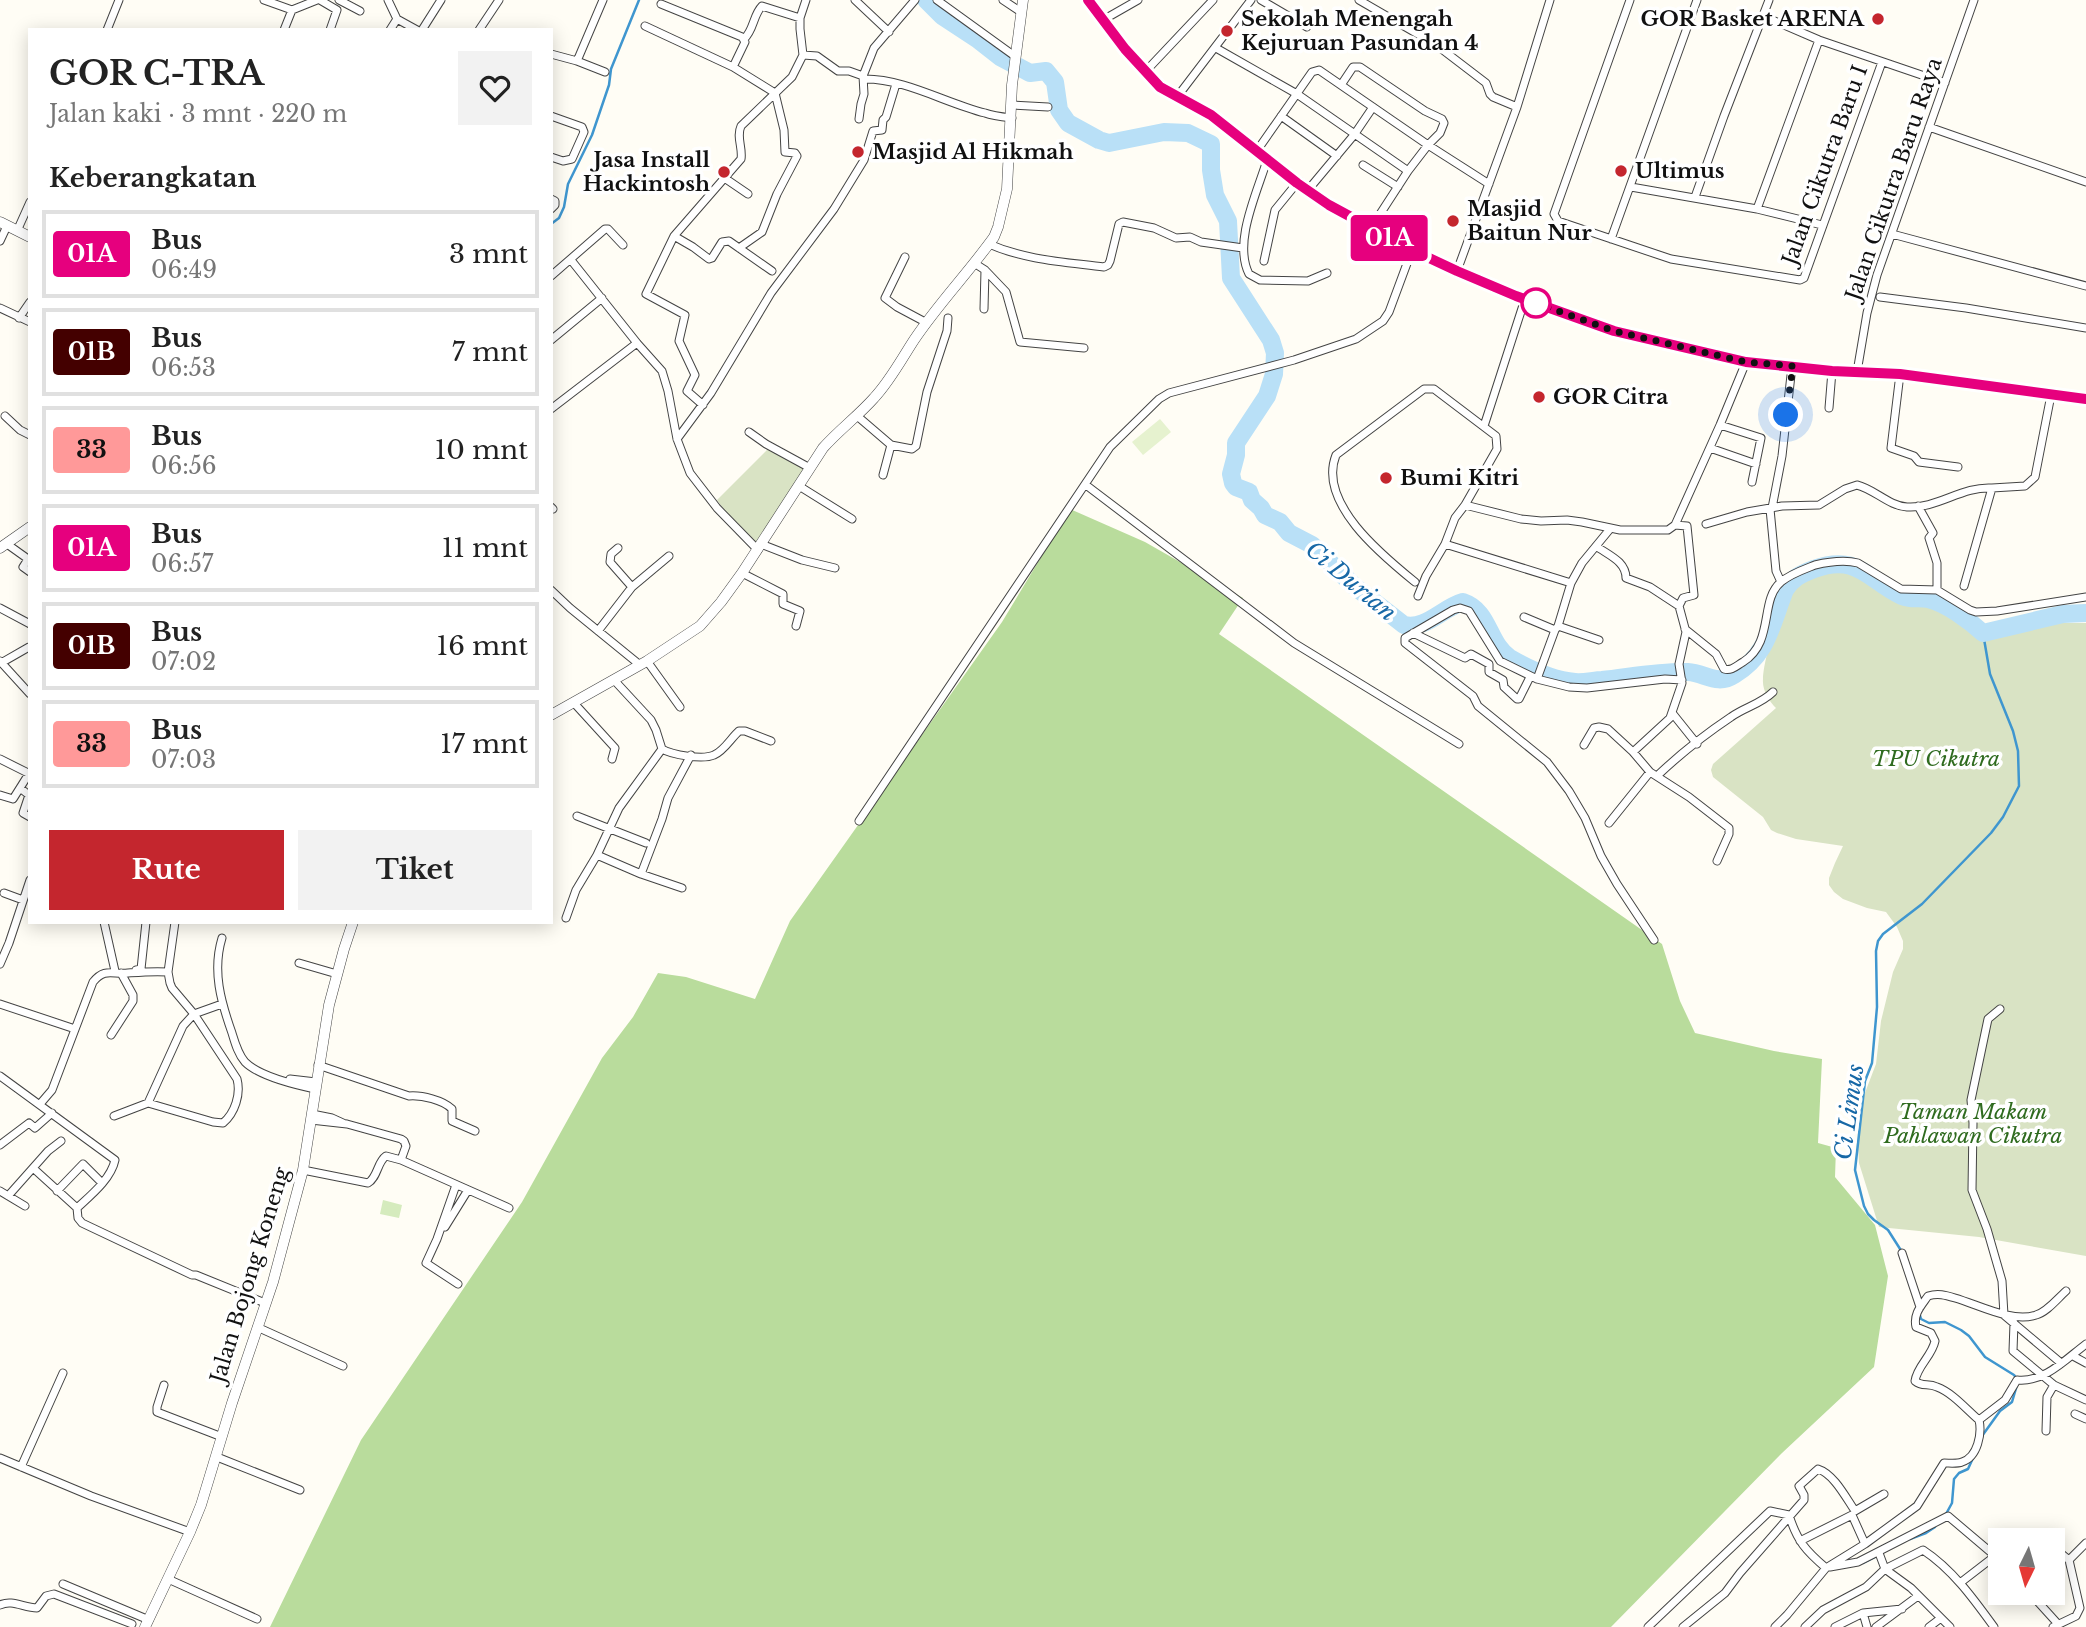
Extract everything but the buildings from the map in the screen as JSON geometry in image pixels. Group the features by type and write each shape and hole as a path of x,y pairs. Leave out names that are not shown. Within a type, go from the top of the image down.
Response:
{"main road":[{"path":"1088,0 1144,72 1160,87 1211,115 1256,152 1329,205 1412,250 1525,299 1614,331 1746,362 1832,371 1900,374 2086,399"}],"street":[{"path":"108,28 119,0"},
{"path":"264,0 292,10 319,0 337,10 331,28"},
{"path":"339,0 360,11"},
{"path":"388,0 397,19 415,28"},
{"path":"420,28 441,0"},
{"path":"480,28 499,0"},
{"path":"577,61 603,0"},
{"path":"703,405 687,391 695,375 679,341 685,315 646,294 674,236 741,159 740,128 792,77 803,55 800,18 806,0"},
{"path":"855,0 889,32"},
{"path":"859,119 864,77 874,48 915,0"},
{"path":"937,0 1016,60"},
{"path":"1003,0 1021,12"},
{"path":"553,714 643,663 700,625 742,573 823,448 884,386 927,323 989,244 999,227 1007,189 1012,85 1023,0"},
{"path":"1103,20 1138,0"},
{"path":"1177,97 1251,0"},
{"path":"1261,0 1307,27"},
{"path":"1359,0 1435,44 1486,83 1493,97 1517,107"},
{"path":"1457,271 1517,107 1550,0"},
{"path":"1630,0 1554,210 1558,221 1611,239 1697,0"},
{"path":"1695,197 1769,0"},
{"name":"Jalan Cikutra Baru Raya","path":"1857,372 1872,294 1973,0"},
{"path":"1144,72 1212,1"},
{"path":"661,4 744,39"},
{"path":"733,67 744,39 752,29 758,8 762,6 800,18"},
{"path":"285,28 292,10"},
{"path":"1763,16 1819,40 1945,83"},
{"path":"391,28 397,19"},
{"path":"645,26 733,67 775,93 784,130 785,152 795,153 797,156 777,194 762,232 739,248"},
{"path":"1758,209 1819,40"},
{"path":"1216,48 1297,94 1408,171"},
{"path":"553,55 605,72"},
{"path":"803,55 817,56 838,71 880,79 988,114 1012,118"},
{"name":"Jalan Cikutra Baru I","path":"1611,239 1671,259 1800,279 1806,275 1882,62"},
{"path":"1341,85 1353,67 1360,66 1444,123 1408,171 1371,228"},
{"path":"1256,152 1312,72 1319,70 1489,184"},
{"path":"677,439 703,405 771,293 834,209 864,160 873,131 882,130 896,84"},
{"path":"1013,105 1048,107"},
{"path":"1308,190 1354,135 1373,107"},
{"path":"1281,116 1336,156"},
{"path":"553,117 582,127 584,132 572,159 563,161 553,158"},
{"path":"1929,127 2086,182"},
{"path":"1267,160 1240,248 1249,274 1260,280 1308,281 1327,273"},
{"path":"1363,164 1398,187"},
{"path":"726,179 748,194"},
{"path":"1264,261 1275,210 1297,183"},
{"path":"1631,187 1758,209 1822,225"},
{"path":"0,241 8,226 28,204"},
{"path":"989,244 1009,253 1104,267 1110,261 1119,224 1123,222 1154,228 1176,238 1190,237 1240,248"},
{"path":"8,226 28,236"},
{"path":"553,274 605,229 623,245"},
{"path":"1892,234 2086,286"},
{"path":"674,236 709,259 722,242 729,241 772,271"},
{"path":"859,821 1110,447 1159,399 1169,393 1294,360 1356,339 1383,321 1389,312 1412,250"},
{"path":"905,257 885,298 927,323"},
{"path":"571,260 662,371 677,439 690,473 704,494 739,532 760,547 835,568"},
{"path":"974,263 985,270 1006,292 1020,342 1084,348"},
{"path":"984,309 985,270"},
{"path":"1880,297 1966,307 2086,328"},
{"path":"553,338 602,298"},
{"path":"1484,426 1525,299"},
{"path":"19,318 28,305"},
{"path":"0,309 28,321"},
{"path":"856,415 891,445 908,449 916,446 927,392 947,331 948,318"},
{"path":"553,407 637,343"},
{"path":"1465,505 1521,519 1574,521 1610,528 1668,530 1675,525 1746,362"},
{"path":"1781,582 1776,571 1771,508 1782,456 1793,366"},
{"path":"1829,408 1832,371"},
{"path":"1900,374 1891,448 1914,456 1919,462 1958,467"},
{"path":"1415,582 1384,557 1355,526 1335,486 1332,473 1336,455 1429,388 1496,436 1497,449 1465,505 1454,518 1445,544 1426,576 1418,596"},
{"path":"1706,524 1747,512 1819,505 1857,485 1903,507 1941,502 1978,487 2025,486 2035,477 2051,395"},
{"path":"5,416 28,434"},
{"path":"1720,425 1761,438 1752,482"},
{"path":"749,432 810,468"},
{"path":"883,475 891,445"},
{"path":"1710,448 1756,464"},
{"path":"1086,485 1294,643 1459,744"},
{"path":"799,486 852,519"},
{"path":"1964,586 1992,488"},
{"path":"1919,506 1933,533 1929,537 1937,563 1937,590"},
{"path":"1633,752 1673,714 1681,677 1679,664 1685,629 1679,606 1683,598 1695,595 1687,526 1675,525"},
{"path":"1413,633 1465,658 1471,654 1489,664 1489,672 1503,680 1504,687 1519,699 1542,665 1571,583 1610,528"},
{"path":"4,546 25,536"},
{"path":"1445,544 1571,583"},
{"path":"4,546 28,558"},
{"path":"1596,546 1619,561 1626,571 1626,578 1650,587 1679,606"},
{"path":"618,548 611,555 610,562 632,587"},
{"path":"598,631 632,587 669,556"},
{"path":"1685,629 1716,654 1724,669 1731,670 1748,659 1758,648 1772,598 1781,582 1822,563 1853,562 1865,566 1901,589 1937,590 1976,612 2086,597"},
{"path":"742,573 783,594 783,604 800,611 796,626"},
{"path":"553,592 598,631 643,663 680,707"},
{"path":"0,608 28,623"},
{"path":"1654,940 1617,884 1580,809 1547,762 1478,706 1473,696 1405,643 1405,638 1460,608 1469,611 1500,661 1535,677 1569,687 1587,688 1681,677"},
{"path":"1524,617 1599,640"},
{"path":"28,648 1,662 28,692"},
{"path":"614,680 651,720 662,749"},
{"path":"1609,823 1653,774 1730,717 1757,704 1773,692"},
{"path":"574,703 615,748 612,759"},
{"path":"1673,714 1697,744"},
{"path":"1584,745 1594,728 1608,729 1653,774 1689,797 1729,828 1717,861"},
{"path":"662,749 672,753 714,755 740,731 771,741"},
{"path":"566,918 576,890 597,855 619,808 662,749"},
{"path":"641,874 663,819 668,798 691,755"},
{"path":"0,759 28,772"},
{"path":"0,796 13,799 28,774"},
{"path":"20,788 28,794"},
{"path":"28,798 23,813 28,816"},
{"path":"577,816 646,843"},
{"path":"597,855 682,888"},
{"path":"0,964 28,886"},
{"path":"4,893 23,900"},
{"path":"105,924 120,972 134,995 111,1035"},
{"path":"40,1104 52,1090 93,982 99,976 141,969 146,924"},
{"path":"148,1103 213,1122 223,1122 228,1119 239,1091 237,1079 194,1014 172,988 168,972 175,924"},
{"name":"Jalan Bojong Koneng","path":"147,1623 190,1532 217,1457 279,1262 303,1170 318,1065 337,974 352,924"},
{"path":"222,938 217,970 222,1004 240,1055 260,1072 302,1086 316,1085"},
{"path":"299,963 337,974"},
{"path":"120,972 168,972"},
{"path":"0,1004 75,1029"},
{"path":"114,1116 148,1103 183,1026 194,1014 222,1004"},
{"path":"2000,1009 1988,1019 1971,1100 1972,1191 1987,1229 2002,1281 2004,1315 2061,1363"},
{"path":"318,1065 409,1096 419,1095 448,1105 452,1109 453,1122 475,1131"},
{"path":"0,1076 115,1160 102,1183 77,1208"},
{"path":"279,1078 316,1085"},
{"path":"0,1145 29,1123 35,1128 52,1113"},
{"path":"311,1117 332,1118 404,1141 406,1146 401,1160"},
{"path":"8,1196 48,1151 61,1141"},
{"path":"303,1170 368,1183 386,1156 401,1160 509,1208"},
{"path":"57,1191 83,1164 102,1183"},
{"path":"33,1168 77,1208 78,1218 82,1223 192,1275 265,1303"},
{"path":"437,1240 456,1185"},
{"path":"458,1284 426,1263 468,1190"},
{"path":"0,1191 25,1206"},
{"path":"1902,1252 1920,1307"},
{"path":"1775,1627 1826,1568 1865,1544 1917,1506 1944,1463 1963,1462 1971,1457 1977,1445 1981,1431 1979,1420 1951,1395 1937,1387 1922,1386 1915,1381 1917,1371 1929,1356 1935,1341 1931,1334 1916,1326 1915,1317 1928,1296 1940,1294 2017,1317 2036,1315 2066,1291"},
{"path":"2014,1323 2013,1351 2054,1385 2086,1400"},
{"path":"257,1327 343,1366"},
{"path":"1979,1420 2005,1400 2017,1380 2028,1381 2043,1375 2073,1356 2086,1344"},
{"path":"2073,1356 2086,1363"},
{"path":"21,1467 63,1373"},
{"path":"164,1385 158,1412 222,1437"},
{"path":"2046,1431 2047,1397 2054,1385"},
{"path":"2075,1414 2086,1419"},
{"path":"217,1457 300,1490"},
{"path":"0,1458 190,1532"},
{"path":"1683,1627 1725,1593 1805,1498 1799,1486 1818,1469 1823,1470 1841,1490 1854,1513 1865,1544"},
{"path":"1800,1541 1884,1494"},
{"path":"1648,1627 1767,1513 1773,1511 1789,1516 1806,1552 1826,1568 1858,1562 1948,1516 1988,1550"},
{"path":"2069,1560 2086,1543"},
{"path":"1805,1627 1823,1610 1866,1587 1885,1569 1923,1550 1942,1563 1994,1627"},
{"path":"1879,1553 1885,1569 1911,1588 1950,1627"},
{"path":"2039,1605 2056,1626 2076,1616 2080,1611 2069,1560 2065,1557"},
{"path":"1960,1583 1988,1565"},
{"path":"168,1579 257,1619"},
{"path":"63,1584 147,1623"},
{"path":"0,1605 11,1602 37,1608 46,1596 54,1594 132,1625"},
{"path":"1876,1627 1918,1596"},
{"path":"1835,1627 1863,1613 1902,1609"},
{"path":"1863,1613 1867,1627"},
{"path":"1929,1627 1941,1618"}],"green space":[{"path":"1160,419 1171,432 1143,455 1132,442"},
{"path":"770,447 807,468 755,553 717,500"},
{"path":"1070,509 1145,542 1243,598 1219,634 1662,944 1680,1001 1695,1033 1822,1059 1818,1143 1836,1148 1835,1177 1875,1225 1888,1276 1874,1367 1782,1453 1611,1627 270,1627 361,1440 522,1202 602,1058 633,1017 658,973 686,977 755,999 790,921 1002,622"},
{"path":"1826,569 1851,572 1906,605 1925,606 1936,610 1979,639 2051,623 2086,623 2086,1256 1979,1237 1879,1227 1859,1163 1858,1146 1863,1098 1876,1064 1881,1021 1893,972 1903,949 1903,941 1886,912 1843,899 1829,885 1829,878 1843,846 1796,839 1771,830 1763,817 1713,777 1711,770 1713,764 1776,708 1766,695 1763,679 1779,613 1795,581"},
{"path":"383,1200 402,1205 399,1218 380,1214"}],"waterway":[{"path":"553,222 559,218 564,207 568,184 592,135 609,85 611,69 639,0"},
{"name":"Ci Durian","path":"926,0 942,16 1000,57 1030,73 1046,71 1055,82 1059,110 1068,123 1099,140 1109,143 1164,132 1188,133 1211,144 1215,195 1228,221 1231,278 1271,340 1275,353 1274,374 1267,396 1236,443 1231,474 1233,483 1249,492 1252,500 1265,515 1280,522 1289,533 1312,545 1354,586 1404,625 1427,622 1463,602 1479,613 1497,645 1510,658 1533,670 1578,682 1677,672 1716,679 1728,678 1745,667 1761,649 1785,590 1791,582 1805,573 1829,565 1852,566 1902,596 1928,599 1942,604 1983,633 2063,614 2086,613"},
{"name":"Ci Limus","path":"1902,1252 1888,1230 1868,1214 1855,1170 1865,1081 1872,1063 1877,1007 1876,951 1883,934 1922,904 1991,833 2003,817 2019,786 2018,751 2013,731 1990,674 1983,633"},
{"name":"Ci Limus","path":"1919,1312 1921,1319 1929,1323 1945,1322 1961,1330 1985,1357 2017,1379"},
{"name":"Ci Limus","path":"1982,1436 2000,1411 2012,1402 2017,1385"},
{"name":"Ci Limus","path":"1946,1514 1952,1503 1954,1479 1968,1469 1973,1458"},
{"name":"Ci Limus","path":"1910,1539 1935,1527"},
{"name":"Ci Limus","path":"1863,1563 1879,1555"}],"bus line":[{"name":"01A","path":"1088,0 1144,72 1160,87 1211,115 1297,183 1329,205 1412,250 1516,296 1614,331 1746,362 1832,371 1900,374 2086,399"}],"place":[{"name":"GOR Basket ARENA","path":"1878,19"},
{"name":"Sekolah Menengah Kejuruan Pasundan 4","path":"1227,31"},
{"name":"Masjid Al Hikmah","path":"858,152"},
{"name":"Ultimus","path":"1621,171"},
{"name":"Jasa Install Hackintosh","path":"724,172"},
{"name":"Masjid Baitun Nur","path":"1453,221"},
{"name":"GOR Citra","path":"1539,397"},
{"name":"Bumi Kitri","path":"1386,478"}],"route":[{"path":"1536,303 1614,331 1746,362 1793,366 1786,415"}],"park label":[{"name":"TPU Cikutra","path":"1936,759"},
{"name":"Taman Makam Pahlawan Cikutra","path":"1973,1124"}]}
